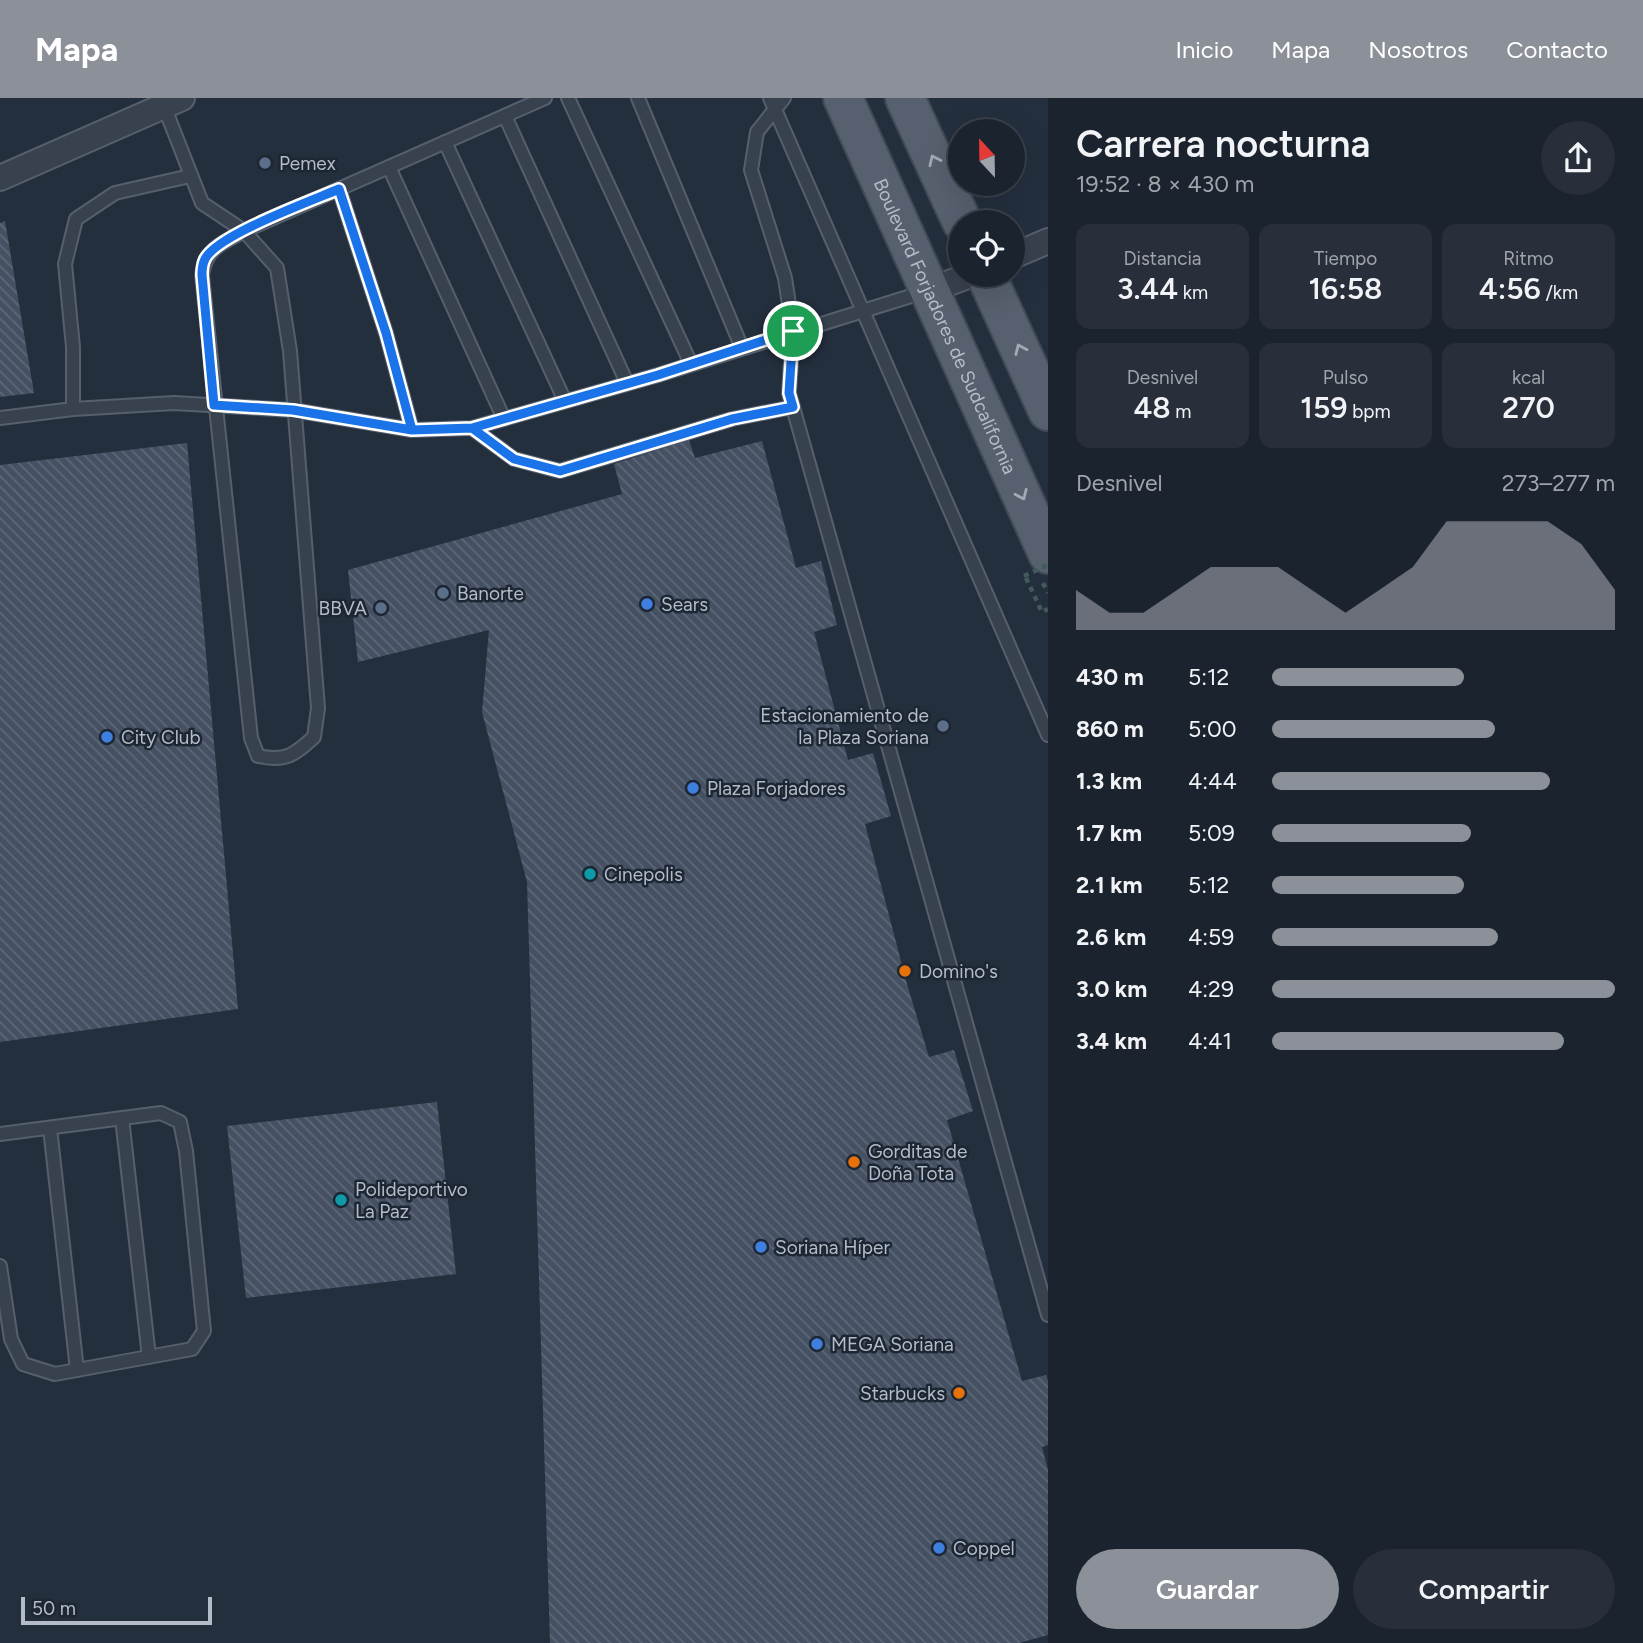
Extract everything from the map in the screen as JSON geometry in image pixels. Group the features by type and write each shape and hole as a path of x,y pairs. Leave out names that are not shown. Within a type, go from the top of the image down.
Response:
{"main road":[{"name":"Boulevard Forjadores de Sudcalifornia","path":"843,98 930,289 1036,565"},
{"path":"905,98 956,210"},
{"path":"991,287 1048,411"}],"street":[{"path":"0,178 173,102"},
{"path":"1025,251 1048,241"},
{"path":"930,289 948,283"}],"lane":[{"path":"173,102 190,176 202,203 244,231 277,268 289,351 318,708 314,737 299,751 285,758 258,756 251,738 214,405 202,275 204,259 216,247 244,231 545,98"},
{"path":"568,98 691,364"},
{"path":"638,98 742,348"},
{"path":"776,101 864,312 1048,735"},
{"path":"776,101 757,132 751,170 785,278 793,331 789,393 1048,1315"},
{"path":"505,116 627,383"},
{"path":"445,142 565,401"},
{"path":"389,167 504,419"},
{"path":"74,409 73,347 65,264 76,219 115,193 190,176"},
{"path":"339,189 386,333 412,430"},
{"path":"0,418 74,409 174,404 293,410 412,430 472,428 864,312 930,289"},
{"path":"472,428 514,459 560,471 732,419 793,407"},
{"path":"0,1134 161,1113 180,1122 186,1152 204,1331 192,1349 149,1357 55,1374 23,1364 11,1339 0,1266"},
{"path":"122,1118 149,1357"},
{"path":"50,1128 77,1370"}],"path":[{"path":"1048,565 1036,565 1042,612 1048,609"}],"building":[{"path":"5,221 34,393 0,397 0,223"},
{"path":"689,440 695,458 762,441 796,568 821,561 837,625 814,632 848,760 873,753 891,816 865,824 907,984 929,1057 954,1050 973,1111 947,1120 1022,1381 1046,1375 1048,1381 1048,1445 1042,1447 1048,1470 1048,1635 1019,1643 550,1643 527,882 482,712 489,630 358,662 348,570 622,494 614,464"},
{"name":"City Club","path":"187,443 238,1009 0,1042 0,465"},
{"name":"Polideportivo La Paz","path":"437,1102 456,1274 246,1298 227,1126"}],"place":[{"name":"Pemex","path":"265,163"},
{"name":"Banorte","path":"443,593"},
{"name":"Sears","path":"647,604"},
{"name":"BBVA","path":"381,608"},
{"name":"Estacionamiento de la Plaza Soriana","path":"943,726"},
{"name":"City Club","path":"107,737"},
{"name":"Plaza Forjadores","path":"693,788"},
{"name":"Cinepolis","path":"590,874"},
{"name":"Domino's","path":"905,971"},
{"name":"Gorditas de Doña Tota","path":"854,1162"},
{"name":"Polideportivo La Paz","path":"341,1200"},
{"name":"Soriana Híper","path":"761,1247"},
{"name":"MEGA Soriana","path":"817,1344"},
{"name":"Starbucks","path":"959,1393"},
{"name":"Coppel","path":"939,1548"}],"route":[{"path":"793,331 658,375 472,428 412,430 293,410 214,405 202,275 204,259 216,247 244,231 339,189 356,248 386,333 412,430 472,428 514,459 560,471 732,419 793,407 789,393 793,331"}]}
